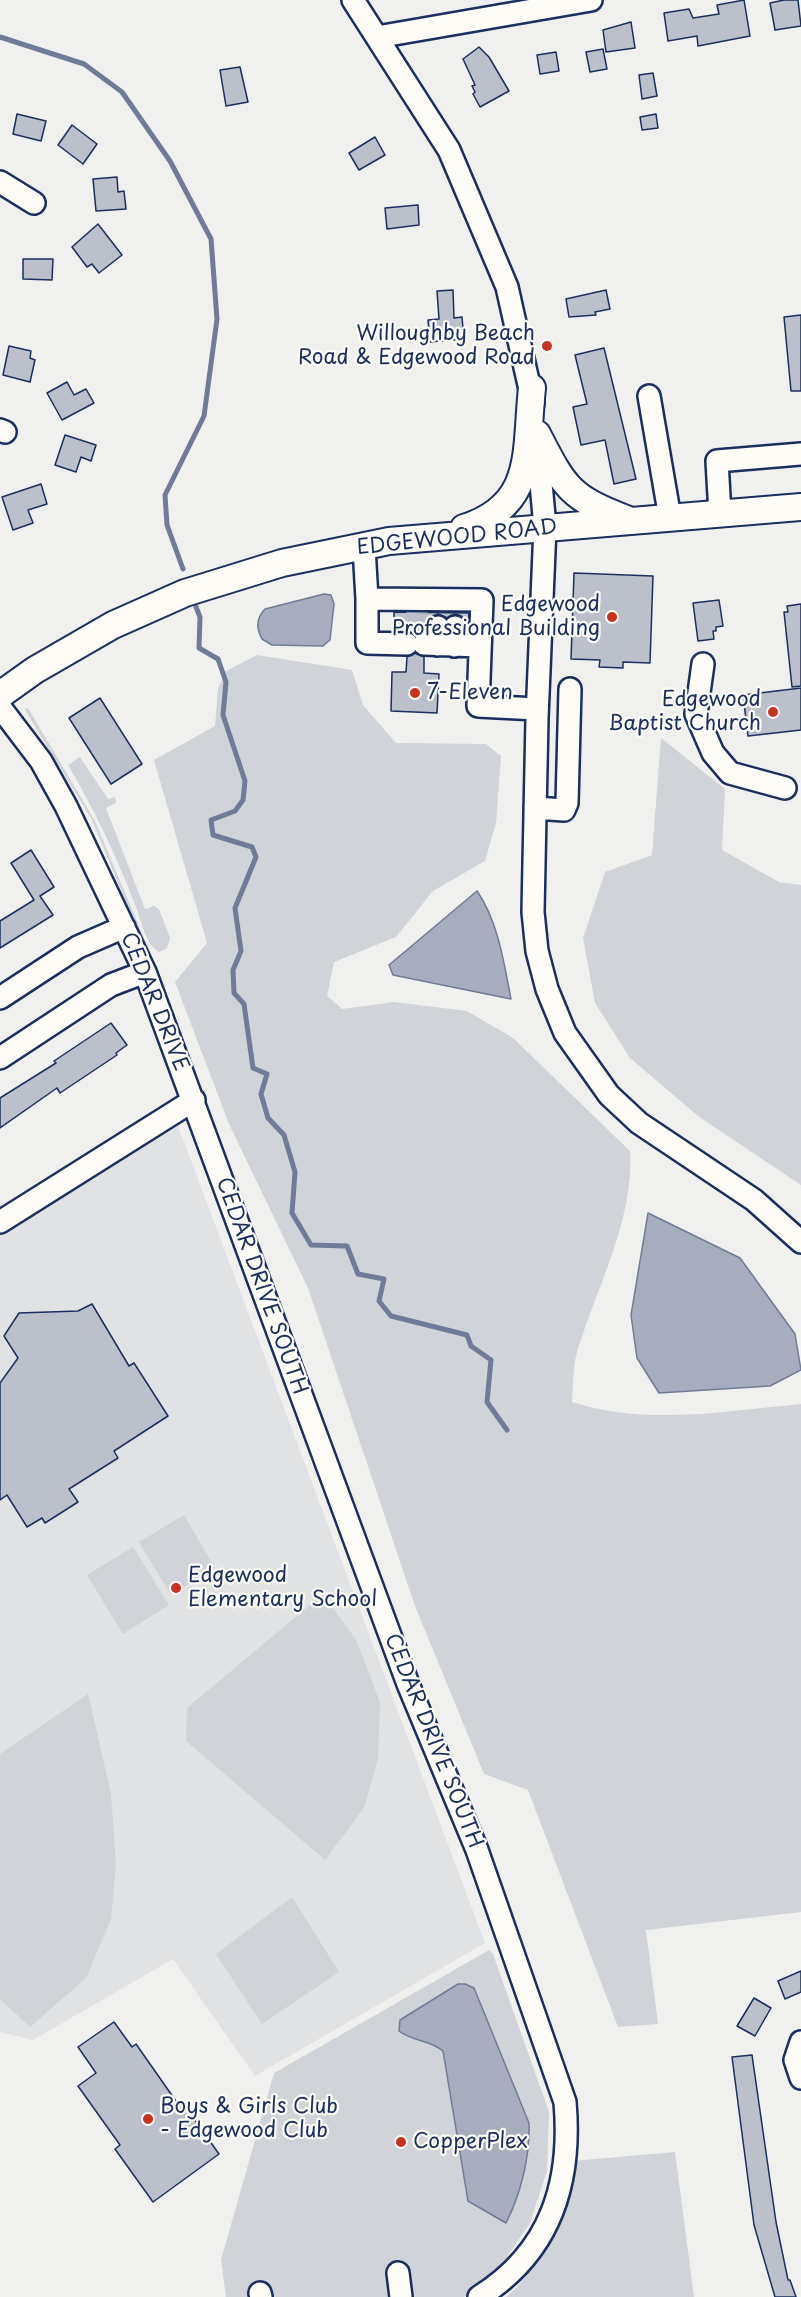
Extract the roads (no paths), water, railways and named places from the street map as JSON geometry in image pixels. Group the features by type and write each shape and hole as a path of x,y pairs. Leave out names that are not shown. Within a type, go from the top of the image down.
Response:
{"main road":[{"path":"436,537 485,521 504,508 518,489 525,460 532,388"},
{"path":"537,434 562,481 570,490 594,507 632,522"},
{"name":"EDGEWOOD ROAD","path":"0,695 35,670 113,625 184,593 282,563 364,546 436,537 801,507"}],"street":[{"path":"353,0 449,150 507,287 532,388 545,528 537,709 535,939 546,989 565,1033 609,1095 639,1123 754,1200 801,1242"},
{"path":"376,37 591,0"},
{"path":"0,182 34,202"},
{"path":"649,396 670,518"},
{"path":"720,514 717,461 801,454"},
{"path":"364,546 368,599 367,643 436,622 482,600 478,706 537,709"},
{"path":"368,599 436,622 480,646"},
{"path":"703,664 696,714 713,753 730,773 785,788"},
{"path":"535,808 564,810 567,803 570,689"},
{"name":"CEDAR DRIVE","path":"0,707 41,762 66,806 145,972 194,1101"},
{"path":"0,998 78,946 124,927"},
{"path":"0,1058 111,985 145,972"},
{"path":"0,1222 194,1101"},
{"name":"CEDAR DRIVE SOUTH","path":"194,1101 404,1673 477,1850 565,2102 568,2138 566,2167 560,2193 551,2216 517,2268 479,2297"},
{"path":"801,2042 795,2060 801,2078"},
{"path":"398,2273 401,2297"}],"water":[{"path":"324,594 331,595 334,604 330,640 323,646 272,645 262,639 258,623 265,609"},
{"path":"477,891 495,929 511,999 393,975 389,965"},
{"path":"648,1213 740,1258 795,1334 801,1370 770,1386 659,1393 637,1358 631,1315"},
{"path":"458,1984 474,1988 529,2123 524,2174 506,2223 468,2201 443,2051 432,2044 404,2035 399,2031 400,2020"}],"waterway":[{"path":"0,37 84,64 122,92 170,161 211,239 217,319 204,416 165,495 167,525 183,569"},
{"path":"196,607 200,617 199,648 218,659 226,682 223,715 245,781 243,800 235,811 211,820 213,835 252,847 256,857 235,908 241,951 233,970 234,993 244,1004 253,1068 267,1074 261,1094 268,1118 284,1135 295,1172 292,1213 311,1245 347,1246 358,1274 384,1279 379,1301 391,1316 467,1335 471,1346 491,1360 487,1402 507,1430"}],"tunnel":[{"path":"417,609 417,644"}],"place":[{"name":"Willoughby Beach Road & Edgewood Road","path":"547,346"},
{"name":"Edgewood Professional Building","path":"612,617"},
{"name":"7-Eleven","path":"415,693"},
{"name":"Edgewood Baptist Church","path":"773,712"},
{"name":"Edgewood Elementary School","path":"176,1588"},
{"name":"Boys & Girls Club - Edgewood Club","path":"148,2119"},
{"name":"CopperPlex","path":"401,2142"}]}
